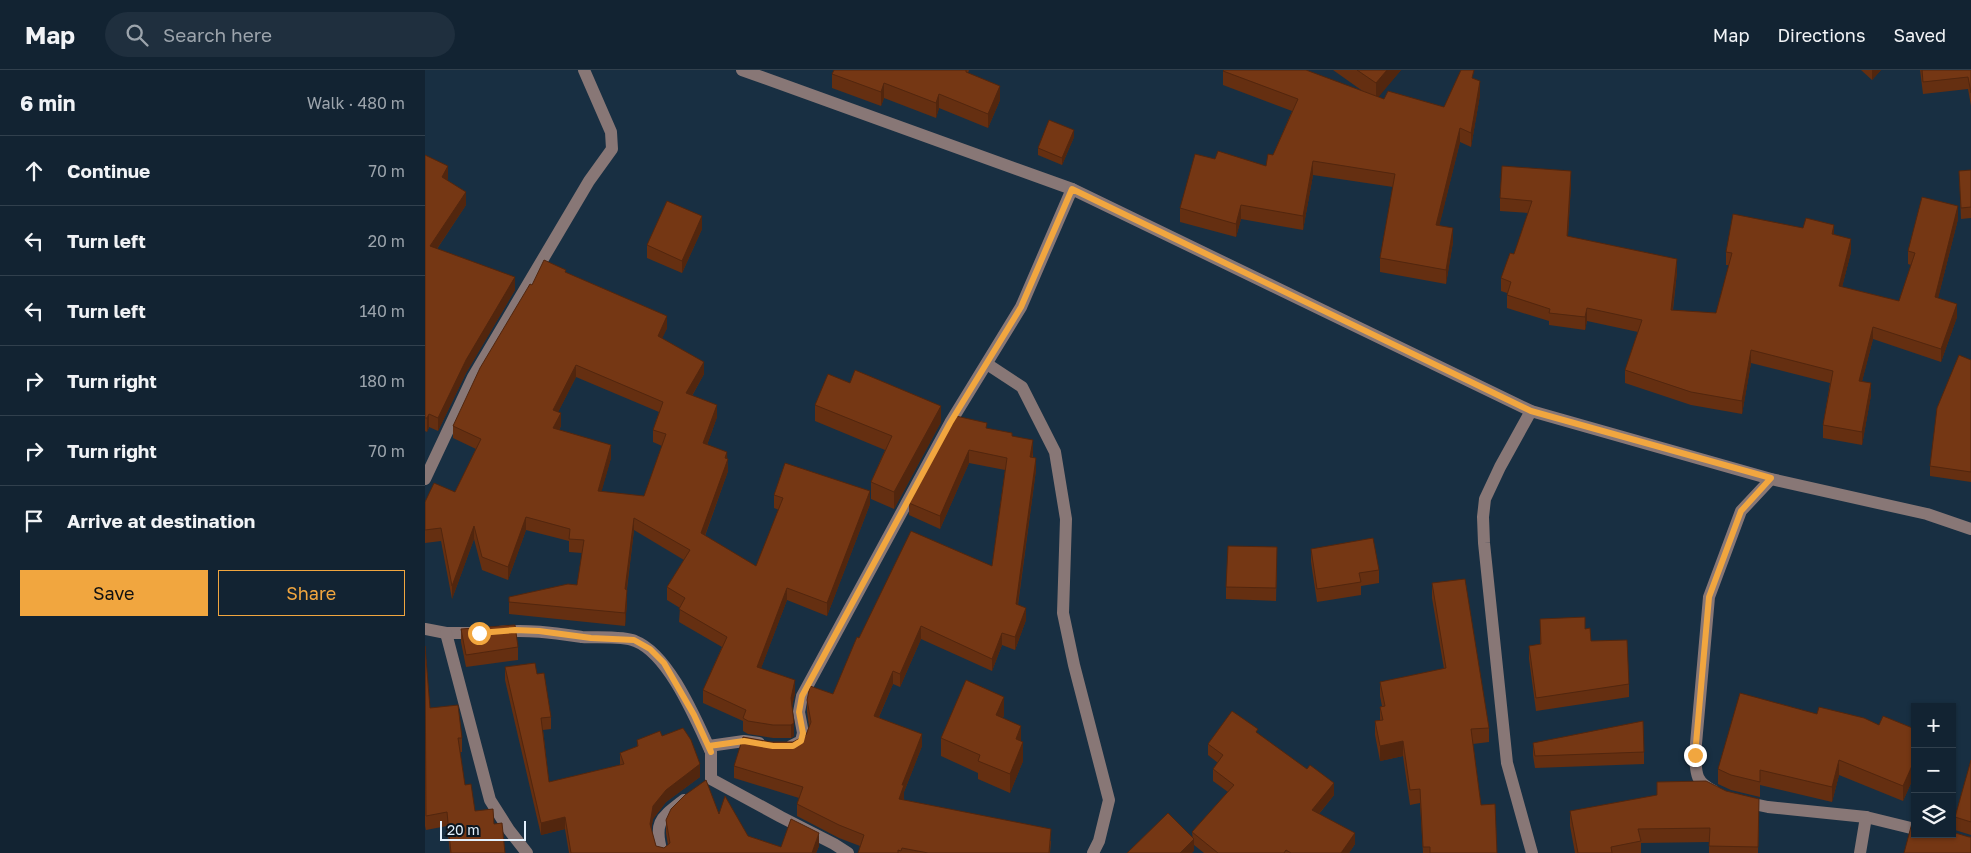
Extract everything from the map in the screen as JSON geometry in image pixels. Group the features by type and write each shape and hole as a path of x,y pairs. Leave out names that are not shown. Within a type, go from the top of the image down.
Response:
{"street":[{"path":"425,479 473,377 589,181 612,149 611,132 584,70"},
{"path":"743,70 1072,189 1531,411 1771,478 1927,514 1971,529"},
{"path":"711,779 711,752 709,746 744,741 776,746 793,746 801,741 803,733 799,712 802,696 950,423 1021,307 1072,189"},
{"path":"987,364 1021,387 1055,452 1066,519 1063,613 1073,665 1109,800 1099,841 1093,853"},
{"path":"1531,411 1499,467 1485,499 1483,517 1507,763 1532,853"},
{"path":"1771,478 1741,511 1709,597 1695,755 1696,772 1704,786 1728,798 1768,808 1866,817 1911,828"},
{"path":"425,629 446,633 523,631 634,640 650,649 664,663 694,715 711,752"},
{"path":"446,633 490,800 509,830 527,853"},
{"path":"662,853 657,829 661,820 711,779"},
{"path":"711,779 781,818 835,844 848,853"},
{"path":"1860,853 1866,817"}],"building":[{"path":"834,70 966,70 966,72 1000,86 988,114 939,94 936,103 884,83 881,92 832,74"},
{"path":"1224,70 1306,70 1384,99 1388,91 1444,107 1461,70 1474,70 1472,78 1480,81 1471,133 1460,128 1436,225 1453,228 1446,270 1380,258 1395,174 1313,161 1303,216 1241,205 1236,224 1180,208 1195,154 1215,159 1218,151 1266,166 1268,154 1273,155 1298,99"},
{"path":"1357,70 1387,70 1376,83"},
{"path":"1922,70 1971,70 1971,93 1968,77 1923,82"},
{"path":"1049,120 1074,130 1062,158 1038,148"},
{"path":"425,155 448,166 442,177 466,192 430,246 515,277 466,360 438,418 429,414 425,418"},
{"path":"1502,166 1571,171 1567,236 1677,259 1671,310 1716,313 1732,253 1726,252 1733,214 1803,228 1806,218 1834,225 1832,234 1851,239 1839,286 1899,301 1915,253 1908,251 1922,197 1958,206 1935,297 1957,304 1941,349 1873,327 1859,381 1871,383 1862,432 1823,425 1833,371 1751,350 1742,401 1691,392 1625,370 1642,320 1587,308 1585,317 1549,313 1550,309 1507,295 1511,282 1501,278 1510,253 1514,254 1532,201 1500,198"},
{"path":"1971,170 1971,207 1961,208 1959,171"},
{"path":"667,201 702,216 682,261 647,245"},
{"path":"544,260 566,270 565,272 667,316 658,336 704,362 686,393 717,405 703,443 727,452 725,458 728,459 701,533 756,566 783,498 774,495 785,463 870,491 827,603 787,588 757,667 795,680 791,698 794,723 791,725 773,725 748,721 743,718 746,710 703,690 727,637 679,609 685,598 667,587 690,550 634,518 625,589 627,590 625,613 509,602 509,597 568,584 577,585 584,540 569,539 570,529 526,517 508,567 482,557 474,526 452,586 441,528 425,530 425,502 434,483 455,492 481,439 453,426 480,368 530,284 532,285","holes":["576,365 663,402 653,430 666,434 644,496 598,491 611,445 553,428 561,413 553,410"]},
{"path":"1959,355 1971,360 1971,472 1930,466 1937,408"},
{"path":"855,370 941,406 894,492 871,482 892,436 815,405 828,374 850,383"},
{"path":"956,416 987,423 986,428 1012,433 1012,436 1033,440 1030,457 1036,458 1016,604 1026,608 1015,637 1002,633 992,659 921,626 900,674 893,671 874,716 922,734 902,785 904,785 899,799 1051,829 1049,853 928,853 902,848 901,851 898,850 898,853 858,853 864,835 797,804 803,787 734,766 743,737 771,742 793,742 806,735 811,722 807,700 810,686 833,694 857,637 859,638 911,531 992,566 1007,458 969,450 940,516 909,503"},
{"path":"1373,538 1379,570 1359,573 1361,582 1317,589 1311,549"},
{"path":"1228,546 1277,547 1276,588 1226,587"},
{"path":"1465,579 1489,728 1471,729 1481,805 1495,804 1497,853 1430,853 1430,847 1423,847 1420,789 1410,790 1403,741 1380,746 1375,721 1383,720 1380,707 1385,706 1380,682 1446,668 1432,583"},
{"path":"1585,617 1585,629 1590,628 1591,641 1627,640 1629,684 1536,698 1529,646 1541,644 1540,619"},
{"path":"515,625 518,647 466,655 461,629"},
{"path":"425,646 430,708 458,705 462,738 458,738 465,785 471,784 475,811 493,809 494,824 502,823 505,853 451,853 447,812 426,816"},
{"path":"535,663 537,674 544,673 551,717 541,718 549,782 624,764 620,753 638,746 637,740 660,731 662,736 683,728 691,740 700,764 666,790 653,806 650,824 656,846 664,848 670,843 666,820 671,809 685,795 706,780 719,814 725,796 748,836 781,847 791,819 819,833 812,853 571,853 565,817 541,823 505,667"},
{"path":"966,680 1004,697 996,715 1021,726 1016,739 1023,742 1010,774 978,761 980,755 941,738"},
{"path":"1740,693 1817,714 1819,707 1864,718 1879,725 1883,716 1911,727 1911,768 1903,786 1839,760 1832,787 1760,770 1760,782 1731,775 1718,769"},
{"path":"1232,711 1258,729 1256,732 1307,769 1310,765 1334,783 1312,810 1355,833 1341,853 1291,853 1286,850 1284,853 1218,853 1192,832 1234,785 1213,769 1223,755 1208,744"},
{"path":"1643,721 1644,752 1535,756 1533,743"},
{"path":"1971,760 1971,822 1956,817"},
{"path":"1706,781 1726,791 1759,799 1758,847 1709,846 1710,828 1638,829 1641,841 1611,847 1612,853 1578,853 1570,811 1657,795 1657,782"},
{"path":"1168,813 1194,839 1180,853 1127,853"},
{"path":"1911,827 1911,838 1956,838 1956,833 1971,837 1971,853 1904,853"}],"route":[{"path":"479,633 515,630 539,631 591,638 634,640 650,649 664,663 694,715 711,752 709,746 744,741 773,746 793,746 801,741 803,733 799,712 802,696 950,423 1021,307 1072,189 1531,411 1771,478 1741,511 1709,597 1695,755"}]}
